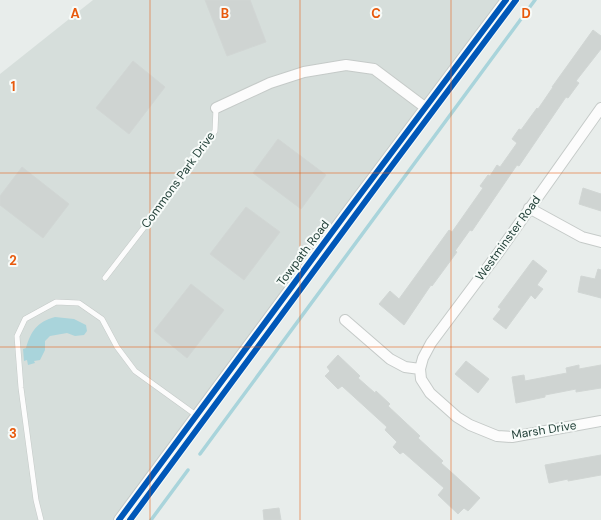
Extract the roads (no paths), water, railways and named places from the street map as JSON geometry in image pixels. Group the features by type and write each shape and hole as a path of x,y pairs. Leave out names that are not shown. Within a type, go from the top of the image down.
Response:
{"street":[{"name":"Towpath Road","path":"119,520 506,0"},
{"name":"Commons Park Drive","path":"216,108 270,83 304,72 346,65 374,69 426,108"},
{"name":"Westminster Road","path":"420,369 423,358 431,342 496,256 601,108"},
{"path":"529,208 582,237 601,242"},
{"path":"345,320 390,359 405,367 420,369"},
{"name":"Marsh Drive","path":"420,369 421,379 430,393 457,417 470,426 497,436 512,437 601,421"}],"lane":[{"name":"Commons Park Drive","path":"105,278 183,177 215,131 216,108"},
{"path":"41,520 36,500 21,388 17,336 25,318 56,302 79,303 102,319 117,347 135,371 196,415"}],"water":[{"path":"55,317 74,319 86,325 87,331 84,335 75,336 67,333 50,336 45,341 45,350 40,360 34,361 35,363 28,365 27,360 24,361 23,349 26,348 30,337 39,325"}],"waterway":[{"path":"200,454 535,0"},
{"path":"151,520 188,470"}]}
